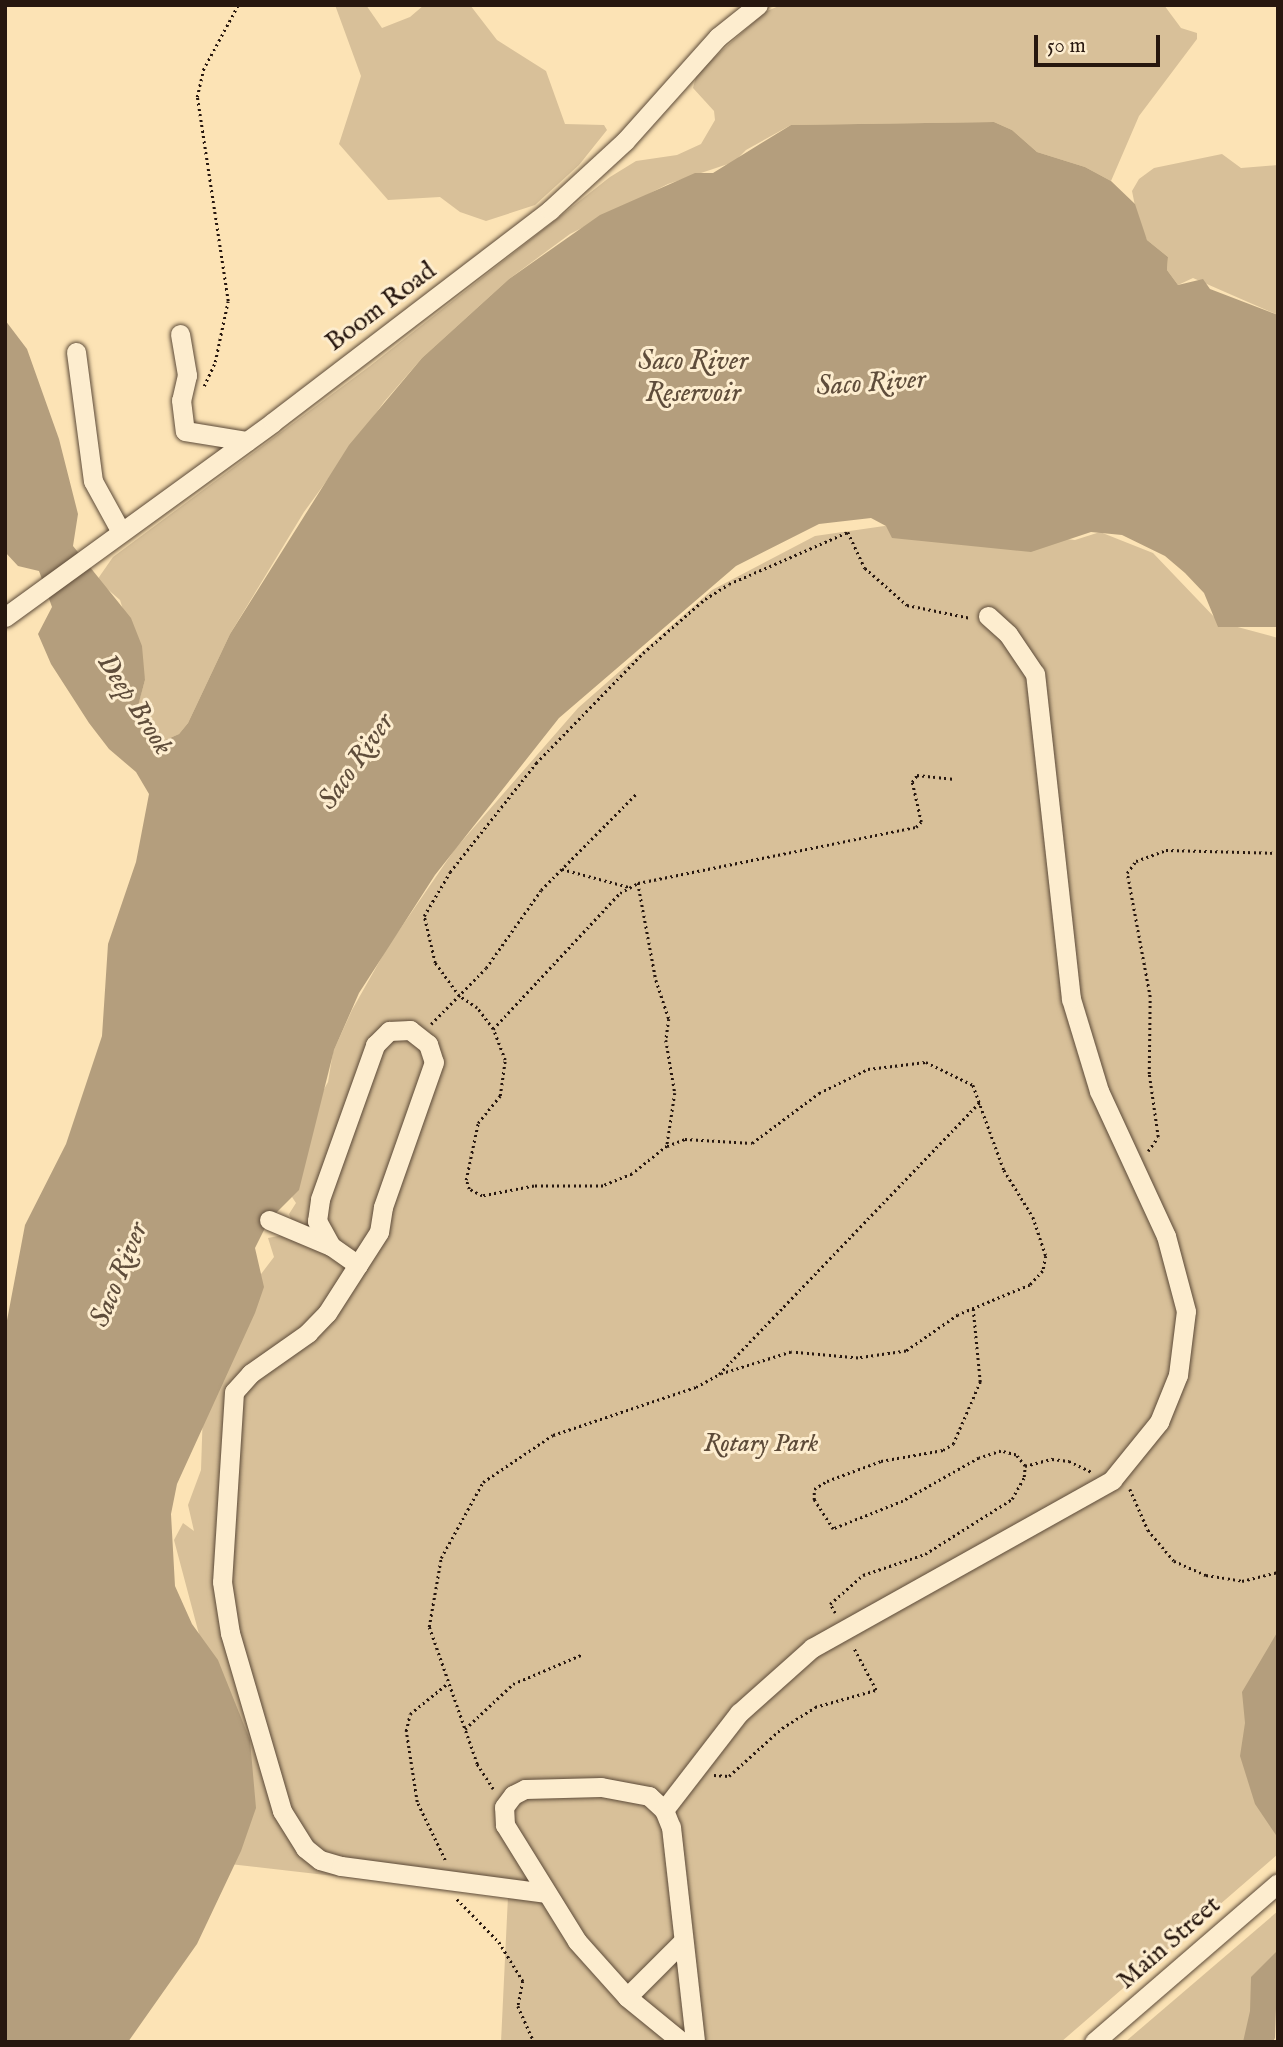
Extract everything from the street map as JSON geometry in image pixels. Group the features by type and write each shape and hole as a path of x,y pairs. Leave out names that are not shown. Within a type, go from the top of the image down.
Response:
{"street":[{"name":"Boom Road","path":"5,617 247,441 573,191 625,141 718,37 758,5"},
{"path":"180,334 187,375 181,400 185,431 247,441"},
{"path":"76,352 93,481 117,536"},
{"path":"664,1810 760,1691 812,1648 1112,1480 1159,1422 1178,1375 1186,1311 1166,1236 1099,1091 1071,999 1035,674 1008,634 988,616"},
{"path":"331,1246 317,1221 320,1199 375,1045 389,1031 410,1030 428,1044 434,1062 430,1081 383,1207 379,1232 308,1333 250,1373 234,1392 222,1582 230,1633 282,1811 304,1848 320,1860 341,1866 545,1893"},
{"path":"269,1220 331,1246 358,1265"},
{"path":"682,2042 627,1997 576,1941 545,1893 530,1859 505,1825 508,1801 525,1789 601,1787 649,1796 664,1810 671,1827 695,2042"},
{"name":"Main Street","path":"1094,2042 1278,1883"},
{"path":"627,1997 682,1942"}],"path":[{"path":"200,397 215,362 228,302 197,97 203,70 238,5"},
{"path":"508,1801 492,1788 477,1764 429,1627 441,1558 483,1482 553,1435 696,1388 719,1374 792,1352 858,1358 890,1356 906,1351 973,1309 1030,1284 1043,1271 1046,1256 1033,1217 1004,1170 981,1101 972,1085 948,1070 926,1062 898,1062 868,1069 819,1093 752,1143 685,1139 667,1146 632,1174 603,1186 534,1186 482,1196 469,1189 467,1180 478,1123 499,1096 505,1079 505,1060 493,1029 477,1008 458,996 435,963 424,916 450,872 578,716 705,599 729,584 848,532 865,568 907,605 964,619 988,616"},
{"path":"493,1029 629,887 916,827 922,822 912,782 917,775 955,779"},
{"path":"420,1038 486,968 561,869 637,793"},
{"path":"1131,1159 1154,1148 1158,1137 1149,1074 1150,998 1128,873 1136,861 1166,849 1278,853"},
{"path":"561,869 629,887"},
{"path":"638,883 656,981 669,1019 666,1040 675,1093 667,1146"},
{"path":"719,1374 981,1101"},
{"path":"973,1309 980,1382 953,1444 943,1450 881,1461 827,1481 814,1489 814,1500 833,1529 841,1528 903,1501 979,1458 1001,1451 1016,1455 1025,1466"},
{"path":"1025,1466 1052,1459 1069,1461 1132,1490 1148,1530 1174,1561 1206,1575 1242,1581 1278,1572"},
{"path":"694,1770 729,1776 782,1728 815,1707 876,1690 830,1604 863,1575 925,1554 1012,1499 1025,1466"},
{"path":"465,1729 513,1684 581,1655"},
{"path":"449,1683 411,1714 406,1731 417,1802 452,1879 460,1905 499,1942 523,1981 518,2006 534,2042"}],"green space":[{"path":"335,5 366,5 382,28 410,17 424,5 470,5 497,40 546,71 565,124 604,125 607,130 579,165 535,205 486,221 460,212 440,197 388,200 339,144 361,76"},
{"path":"781,5 1164,5 1181,28 1197,33 1197,39 1139,116 1111,181 1085,167 1037,152 1012,130 994,122 791,125 746,150 734,162 668,184 570,234 509,279 422,358 384,402 304,512 230,634 188,723 179,734 163,741 154,738 138,705 145,680 120,600 97,580 113,557 370,366 610,177 636,161 677,155 701,144 715,120 714,111 693,88 697,73 765,12"},
{"path":"1222,154 1241,168 1278,165 1278,315 1193,278 1178,285 1167,270 1168,257 1147,240 1138,221 1132,191 1139,179 1154,168"},
{"name":"Rotary Park","path":"912,522 1075,540 1100,532 1153,553 1219,622 1278,638 1278,1854 1061,2042 501,2042 508,1896 212,1862 204,1653 174,1540 183,1523 194,1531 188,1505 201,1470 203,1409 258,1278 274,1257 268,1238 288,1234 293,1223 289,1214 296,1203 292,1197 303,1127 328,1082 333,1052 352,1010 387,948 455,849 578,708 712,590 815,536"},
{"path":"1278,1911 1278,1971 1254,2042 1125,2042"}],"water":[{"name":"Saco River Reservoir","path":"994,122 1012,130 1037,152 1085,167 1111,181 1135,204 1147,240 1168,257 1167,270 1178,285 1203,279 1210,289 1278,315 1278,627 1218,627 1204,593 1185,573 1165,556 1122,535 1091,532 1031,552 892,538 886,526 871,518 819,524 736,566 559,718 435,875 359,993 334,1050 299,1190 269,1220 255,1248 264,1287 255,1313 177,1484 171,1514 175,1586 192,1624 218,1660 250,1740 256,1808 241,1851 197,1944 128,2042 5,2042 5,1331 25,1225 66,1144 102,1036 108,944 136,862 149,794 136,772 109,749 89,723 51,664 38,634 52,607 39,571 18,566 5,552 5,320 27,349 59,439 78,514 73,546 131,618 142,646 145,680 138,706 154,738 163,741 179,734 188,723 230,634 349,445 422,358 509,279 600,215 695,173 713,173 791,125"},
{"path":"1278,1631 1278,1838 1255,1804 1240,1756 1245,1723 1242,1692"},
{"path":"1278,1950 1275,2038 1273,2042 1243,2042 1250,2011 1251,1977"}],"water label":[{"name":"Saco River","path":"871,384"},
{"name":"Deep Brook","path":"134,705"},
{"name":"Saco River","path":"357,762"},
{"name":"Saco River","path":"120,1275"}]}
